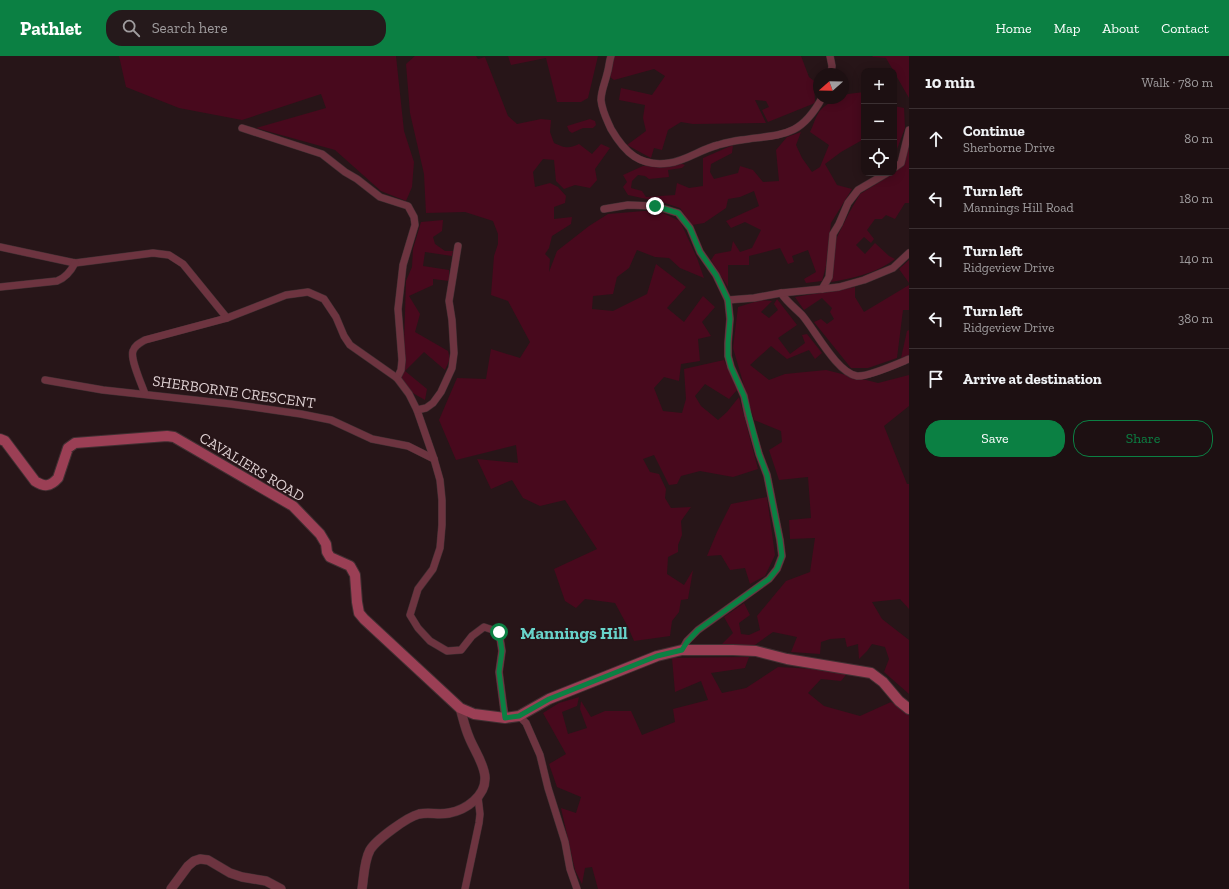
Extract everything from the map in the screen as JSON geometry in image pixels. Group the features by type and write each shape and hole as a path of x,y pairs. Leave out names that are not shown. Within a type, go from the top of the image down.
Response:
{"main road":[{"name":"CAVALIERS ROAD","path":"0,439 5,441 35,480 41,485 45,485 54,482 58,478 68,448 75,443 167,436 174,437 293,506 324,538 327,552 330,557 350,566 355,574 359,613 460,708"},
{"path":"460,708 474,714 505,718 519,716 549,699 657,656 682,650 733,650 756,651 787,659 871,672 883,682 909,709"}],"street":[{"path":"610,56 601,98 604,114 618,141 627,152 642,161 651,163 671,163 712,147 740,140 770,137 791,132 807,120 819,104"},
{"path":"830,56 832,68"},
{"path":"242,128 322,154 380,197 408,206 414,217 415,225 403,265 398,309 402,360 401,370 397,378"},
{"path":"897,166 901,163 909,130"},
{"path":"822,289 829,276 833,234 848,202 858,190 882,176"},
{"path":"604,209 628,205 655,206 678,213 690,228 700,252 716,275 728,300 730,319 728,356 731,367 744,396 759,454 767,475 782,556 777,569 769,579 698,630 682,650"},
{"path":"417,410 426,408 433,403 441,392 452,368 454,353 449,301 458,246"},
{"path":"0,247 75,263 154,253 169,255 183,264 227,318 286,295 308,292 324,299 336,316 344,336 350,345 397,378 409,394 417,410 440,480 442,500 440,548 433,569 418,590 410,615 418,628 430,641 448,651 461,650 472,636 484,627 499,632 502,651 499,672 505,718"},
{"path":"728,300 822,289 864,280 893,268 909,253"},
{"path":"0,287 57,281 62,279 72,269 75,263"},
{"path":"781,293 787,302 802,315 837,362 845,370 855,376 864,376 909,359"},
{"name":"SHERBORNE CRESCENT","path":"227,318 145,340 137,345 132,352 145,394 239,405 323,418 331,420 372,439 408,446 434,459"},
{"path":"45,380 103,390 145,394"},
{"path":"362,889 366,862 370,850 392,829 417,815 428,813 448,813 463,809 478,797 485,778 483,767 469,736 460,708"},
{"path":"519,716 526,723 540,754 548,788 565,842 570,869 577,889"},
{"path":"465,889 479,823 480,814 478,797"},
{"path":"171,889 188,866 194,861 200,859 208,860 230,873 242,877 266,881 281,889"}],"shaded area":[{"path":"119,56 396,56 404,131 414,162 412,187 406,201 381,191 335,150 256,128 326,108 321,94 242,120 179,108 126,87"},
{"path":"415,56 476,56 478,59 485,57 508,116 517,124 541,119 551,120 550,132 554,143 566,147 572,147 579,144 592,154 601,144 610,148 595,169 597,180 590,188 575,185 564,189 556,181 554,160 543,159 533,172 535,187 550,183 558,187 566,196 565,203 554,207 554,219 572,217 571,224 552,236 549,248 545,254 550,259 549,272 557,251 589,226 608,214 656,210 680,221 697,258 704,278 680,268 669,258 655,257 637,250 629,268 617,277 613,294 593,296 592,309 613,311 647,294 656,264 686,287 667,308 684,322 703,296 715,307 702,322 711,336 698,339 700,361 681,364 679,381 664,377 654,388 663,411 682,413 686,399 684,369 724,360 737,390 729,399 705,384 695,396 701,406 718,420 727,412 739,397 758,469 733,477 700,471 681,476 677,484 669,485 654,455 643,459 650,472 659,474 666,489 665,498 671,508 691,507 681,521 682,535 678,545 678,552 668,557 667,574 684,585 693,570 688,599 681,600 679,612 672,621 670,636 634,641 615,603 585,599 576,608 565,601 554,569 597,549 565,500 540,506 523,498 512,480 491,489 477,459 518,463 516,445 456,460 439,420 457,378 486,379 491,349 520,358 530,342 508,301 491,295 494,256 498,244 498,234 493,221 465,212 426,213 424,174 410,113 406,64"},
{"path":"508,56 598,56 588,98 581,102 557,102 546,58 511,65"},
{"path":"613,56 801,56 809,77 813,80 813,104 768,122 762,110 769,107 766,101 755,100 766,123 693,124 681,122 668,130 662,150 654,148 651,158 627,145 646,131 643,118 645,105 619,100 621,88 652,95 665,76 654,69 614,80 610,77"},
{"path":"872,56 909,56 909,98 897,77 897,68 892,68 886,58"},
{"path":"861,92 861,141 841,152 825,164 837,185 852,189 831,223 826,266 822,281 806,283 804,279 816,272 808,250 792,256 794,262 788,264 780,248 749,256 749,265 728,265 728,287 711,260 715,254 731,251 733,241 740,252 752,248 761,230 745,222 731,228 726,221 759,206 754,191 740,197 728,199 726,208 704,223 692,225 680,208 665,203 628,195 623,187 627,182 623,175 643,166 680,163 685,165 682,168 668,170 669,177 649,179 645,176 638,175 632,181 631,188 642,191 646,197 675,195 677,183 689,188 703,186 703,158 733,145 732,153 711,164 710,172 714,179 738,173 740,166 753,170 763,182 779,181 776,150 787,137 801,132 796,145 802,158 812,172 820,167 829,145 810,132 816,117 819,112 828,104 849,104 849,94"},
{"path":"897,107 904,108 905,128 897,149"},
{"path":"590,119 595,121 596,125 593,128 583,128 572,133 569,131 567,126"},
{"path":"909,146 909,203 905,203 895,219 886,215 882,219 875,219 867,230 874,239 871,243 864,237 856,245 865,254 875,243 889,256 895,259 873,271 856,277 831,282 836,239 860,194 889,176 897,176 897,170 902,166"},
{"path":"443,220 442,231 433,237 435,244 445,251 453,251 452,256 425,252 423,266 449,270 449,281 433,279 433,285 409,296 420,314 415,332 448,351 450,359 445,370 424,352 405,371 427,389 425,400 411,392 400,378 403,374 406,281 412,267 413,249 421,222"},
{"path":"909,260 909,283 899,269"},
{"path":"909,285 909,310 903,310 897,358 868,368 851,368 814,322 821,319 827,324 834,319 830,312 832,308 822,298 804,310 795,297 855,287 855,297 864,312"},
{"path":"777,299 797,325 778,338 790,354 805,343 802,335 807,334 822,353 815,359 809,350 787,359 771,346 750,365 769,380 785,374 826,370 878,383 909,375 909,406 884,426 907,484 909,484 909,609 900,599 872,602 882,619 909,640 909,694 884,672 889,659 885,647 872,644 859,659 858,644 847,647 845,638 830,639 821,642 820,654 791,652 797,637 773,632 752,647 721,645 733,633 724,617 744,603 750,615 739,623 741,634 749,635 760,630 757,616 786,581 810,572 815,538 790,539 789,520 811,518 808,477 779,480 769,450 782,442 781,431 754,420 733,348 738,307 761,300 772,301 761,312 769,318 778,310 774,304"},
{"path":"909,330 909,357 901,358 907,331"},
{"path":"767,497 775,555 765,576 750,584 745,568 730,570 721,555 707,556 731,504"},
{"path":"749,657 745,668 711,673 722,693 746,688 778,667 849,671 841,681 821,679 808,693 824,706 860,716 891,702 909,711 909,889 598,889 592,867 585,868 582,884 575,870 561,808 576,813 581,797 557,787 549,764 566,754 543,713 559,703 579,697 577,706 562,712 568,734 587,728 580,709 581,701 591,717 605,711 631,711 642,735 675,722 673,709 708,700 701,681 675,692 672,658"}],"district":[{"name":"Mannings Hill","path":"574,633"}],"route":[{"path":"499,632 502,651 499,672 505,718 519,716 549,699 657,656 682,650 698,630 769,579 777,569 782,556 767,475 759,454 744,396 731,367 728,356 730,319 728,300 716,275 700,252 690,228 678,213 655,206"}]}
